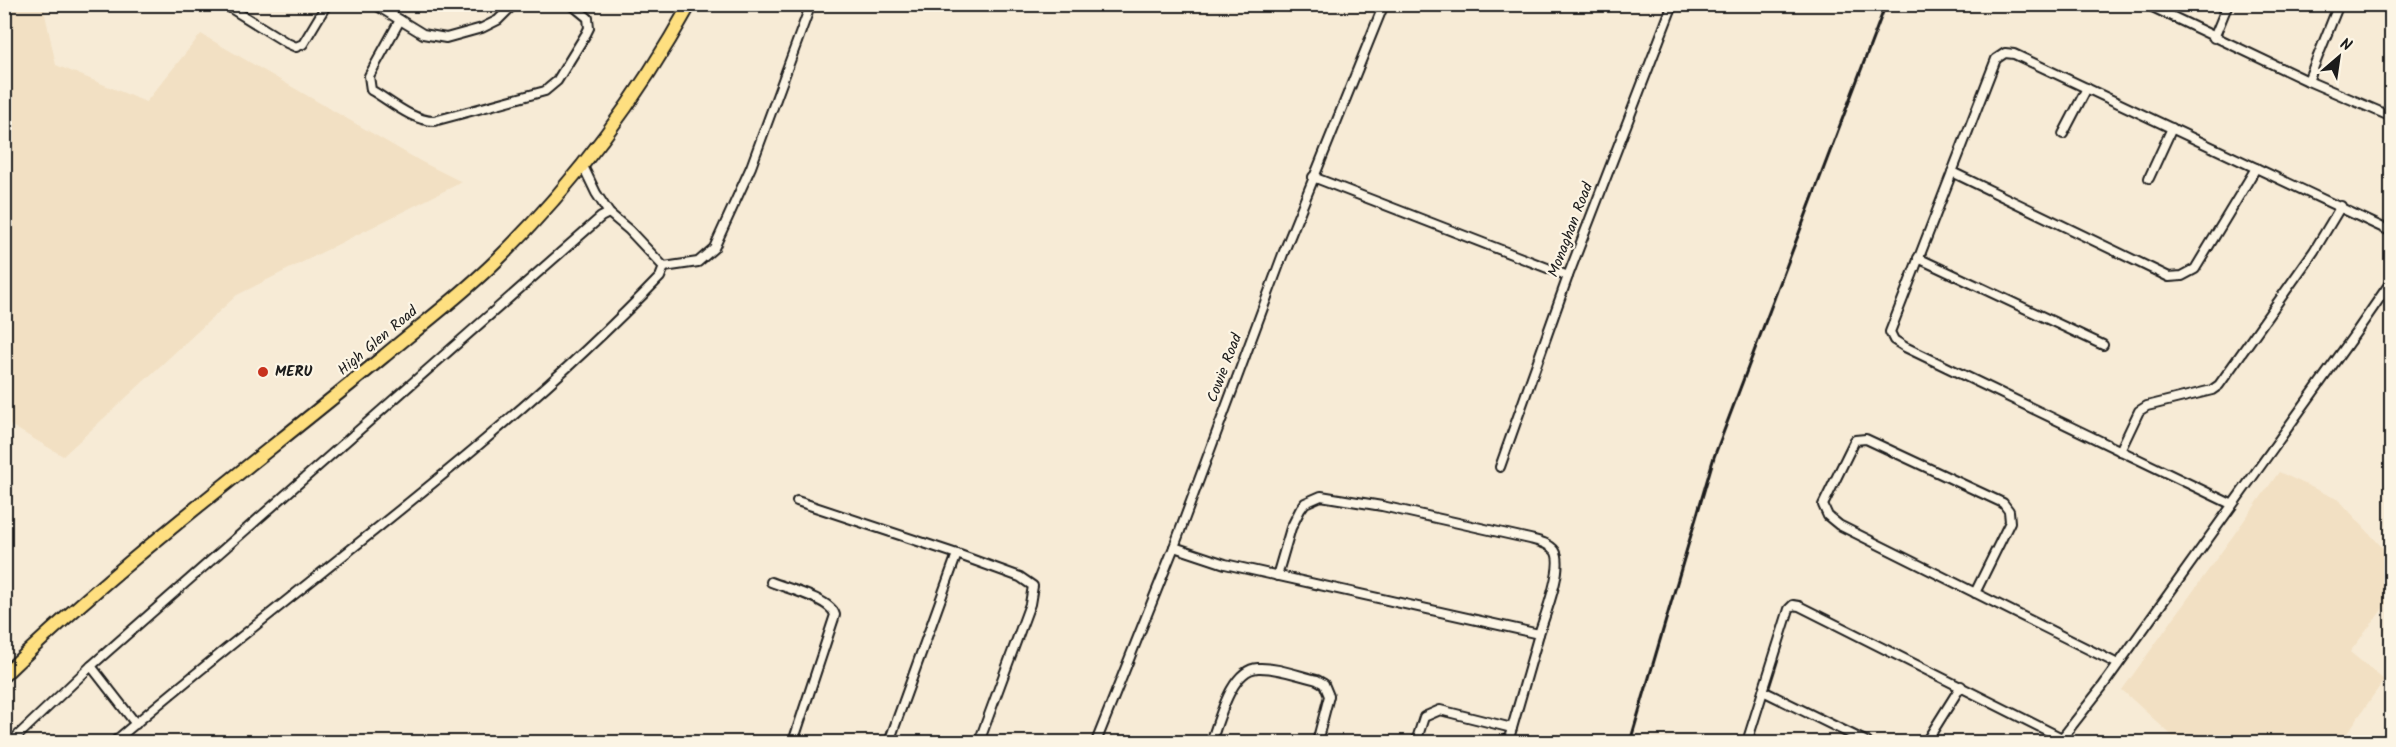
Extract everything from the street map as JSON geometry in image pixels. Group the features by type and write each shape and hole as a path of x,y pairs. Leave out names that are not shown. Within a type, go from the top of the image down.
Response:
{"main road":[{"name":"High Glen Road","path":"4,675 74,609 122,568 471,284 537,219 583,166 652,69 690,4"}],"street":[{"path":"224,4 296,47 303,44 327,4"},
{"path":"374,4 423,34 446,38 482,28 498,20 514,4"},
{"path":"400,20 369,76 370,90 415,116 434,122 535,95 551,86 569,62 589,28 588,18 571,4"},
{"path":"664,267 698,262 714,248 751,167 811,4"},
{"name":"Cowie Road","path":"1096,742 1174,547 1211,442 1314,177 1384,4"},
{"name":"Monaghan Road","path":"1500,467 1568,276 1673,4"},
{"path":"2146,4 2214,38 2391,117"},
{"path":"2214,38 2228,4"},
{"path":"2308,81 2339,4"},
{"path":"2231,504 1894,340 1890,332 1996,59 2000,55 2014,54 2391,231"},
{"path":"2063,134 2087,88"},
{"path":"2149,178 2172,128"},
{"path":"583,166 596,194 609,213 629,230 664,267"},
{"path":"1952,172 2169,277 2176,278 2195,269 2256,168"},
{"path":"1314,177 1568,276"},
{"path":"2120,451 2139,411 2146,406 2212,390 2219,385 2314,251 2341,206"},
{"path":"11,742 91,666 592,225 609,213"},
{"path":"1918,258 2103,345"},
{"path":"114,742 449,470 606,333 660,277 664,267"},
{"path":"1747,742 1793,605 1800,606 1961,686 2061,740 2390,284"},
{"path":"1975,593 2010,522 2007,507 2003,503 1866,439 1855,440 1823,505 1828,516 1839,525 1975,593 2118,664"},
{"path":"1276,576 1291,528 1300,510 1305,502 1321,496 1372,504 1530,539 1554,549 1558,562 1508,742"},
{"path":"797,501 957,554 1020,577 1033,586 1029,604 979,742"},
{"path":"1174,547 1225,564 1539,634"},
{"path":"889,742 957,554"},
{"path":"771,582 825,602 834,609 835,615 793,742"},
{"path":"91,666 136,724"},
{"path":"1211,742 1234,684 1241,674 1257,668 1279,671 1324,684 1329,696 1317,742"},
{"path":"1926,742 1961,686"},
{"path":"1763,691 1867,742"},
{"path":"1416,742 1424,717 1440,710 1512,728"}],"shaded area":[{"path":"5,4 43,5 56,65 146,102 201,34 420,161 462,182 237,295 63,456 5,422"},
{"path":"2279,472 2339,500 2391,557 2391,598 2350,652 2384,680 2341,742 2179,742 2122,690"}],"railway":[{"path":"1630,742 1714,457 1886,4"}],"place":[{"name":"MERU","path":"263,372"}]}
